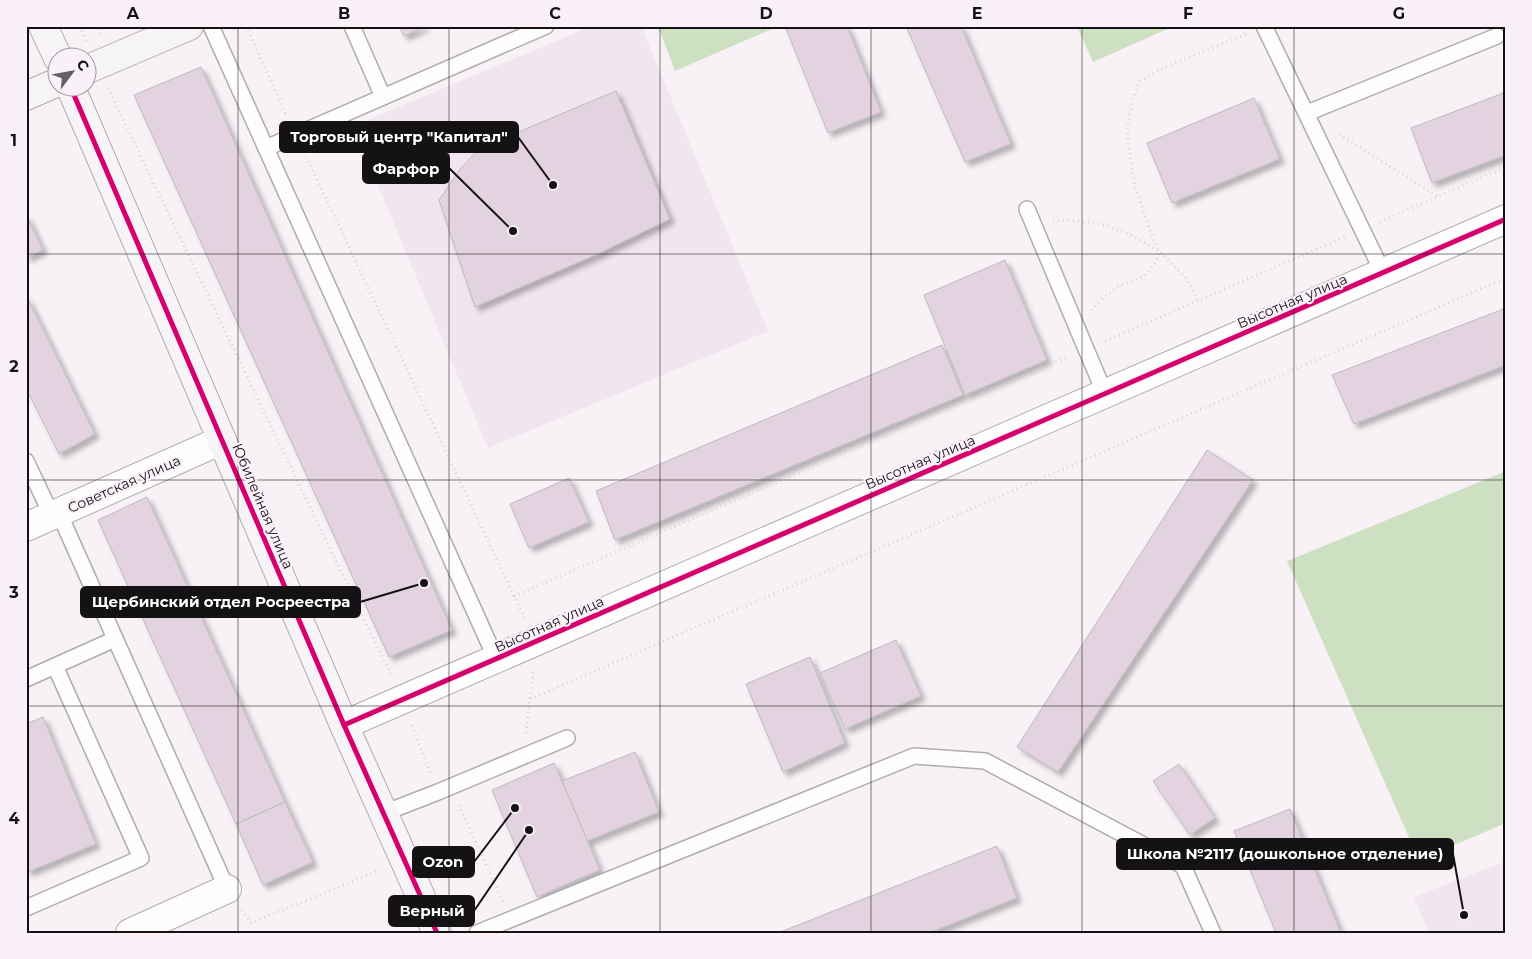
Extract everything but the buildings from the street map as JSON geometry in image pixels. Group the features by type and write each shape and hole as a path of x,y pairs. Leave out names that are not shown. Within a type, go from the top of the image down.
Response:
{"street":[{"path":"43,26 53,48"},
{"path":"98,64 189,26"},
{"path":"26,96 48,86"},
{"name":"Юбилейная улица","path":"75,98 344,725 437,933"},
{"name":"Высотная улица","path":"344,725 1506,219"},
{"name":"Советская улица","path":"26,527 222,440"},
{"path":"130,933 227,889"}],"lane":[{"path":"211,26 496,659"},
{"path":"352,26 383,97"},
{"path":"266,148 546,26"},
{"path":"1265,26 1383,273"},
{"path":"1307,113 1497,36"},
{"path":"1029,215 1105,394"},
{"path":"26,461 56,514 116,639 227,889"},
{"path":"26,679 116,639"},
{"path":"26,908 140,858 55,666"},
{"path":"384,812 438,792 568,738"},
{"path":"477,933 914,756 985,761 1183,866 1213,933"}],"path":[{"path":"246,26 295,135 536,642 524,757"},
{"path":"1077,328 1102,298 1120,285 1143,277 1154,265 1159,251 1143,213 1135,186 1127,136 1133,98 1140,81 1162,68 1265,26"},
{"path":"98,79 393,681"},
{"path":"1307,113 1438,197"},
{"path":"514,596 1506,167"},
{"path":"1029,215 1094,223 1129,234 1159,251 1187,279 1198,300"},
{"path":"530,699 1506,278"},
{"path":"227,889 250,924 405,859"}],"shaded area":[{"path":"592,26 641,26 768,331 488,448 353,126"},
{"path":"1506,861 1506,933 1429,933 1414,897"}],"green space":[{"path":"658,26 774,26 774,28 675,71"},
{"path":"1077,26 1174,26 1093,62"},
{"path":"1506,471 1506,823 1419,860 1287,561"}],"cycle path":[{"path":"75,98 344,725 437,933"},
{"path":"344,725 1506,219"}],"place":[{"name":"Торговый центр \"Капитал\"","path":"553,185"},
{"name":"Фарфор","path":"513,231"},
{"name":"Щербинский отдел Росреестра","path":"424,583"},
{"name":"Ozon","path":"515,808"},
{"name":"Верный","path":"529,830"},
{"name":"Школа №2117 (дошкольное отделение)","path":"1464,915"}]}
